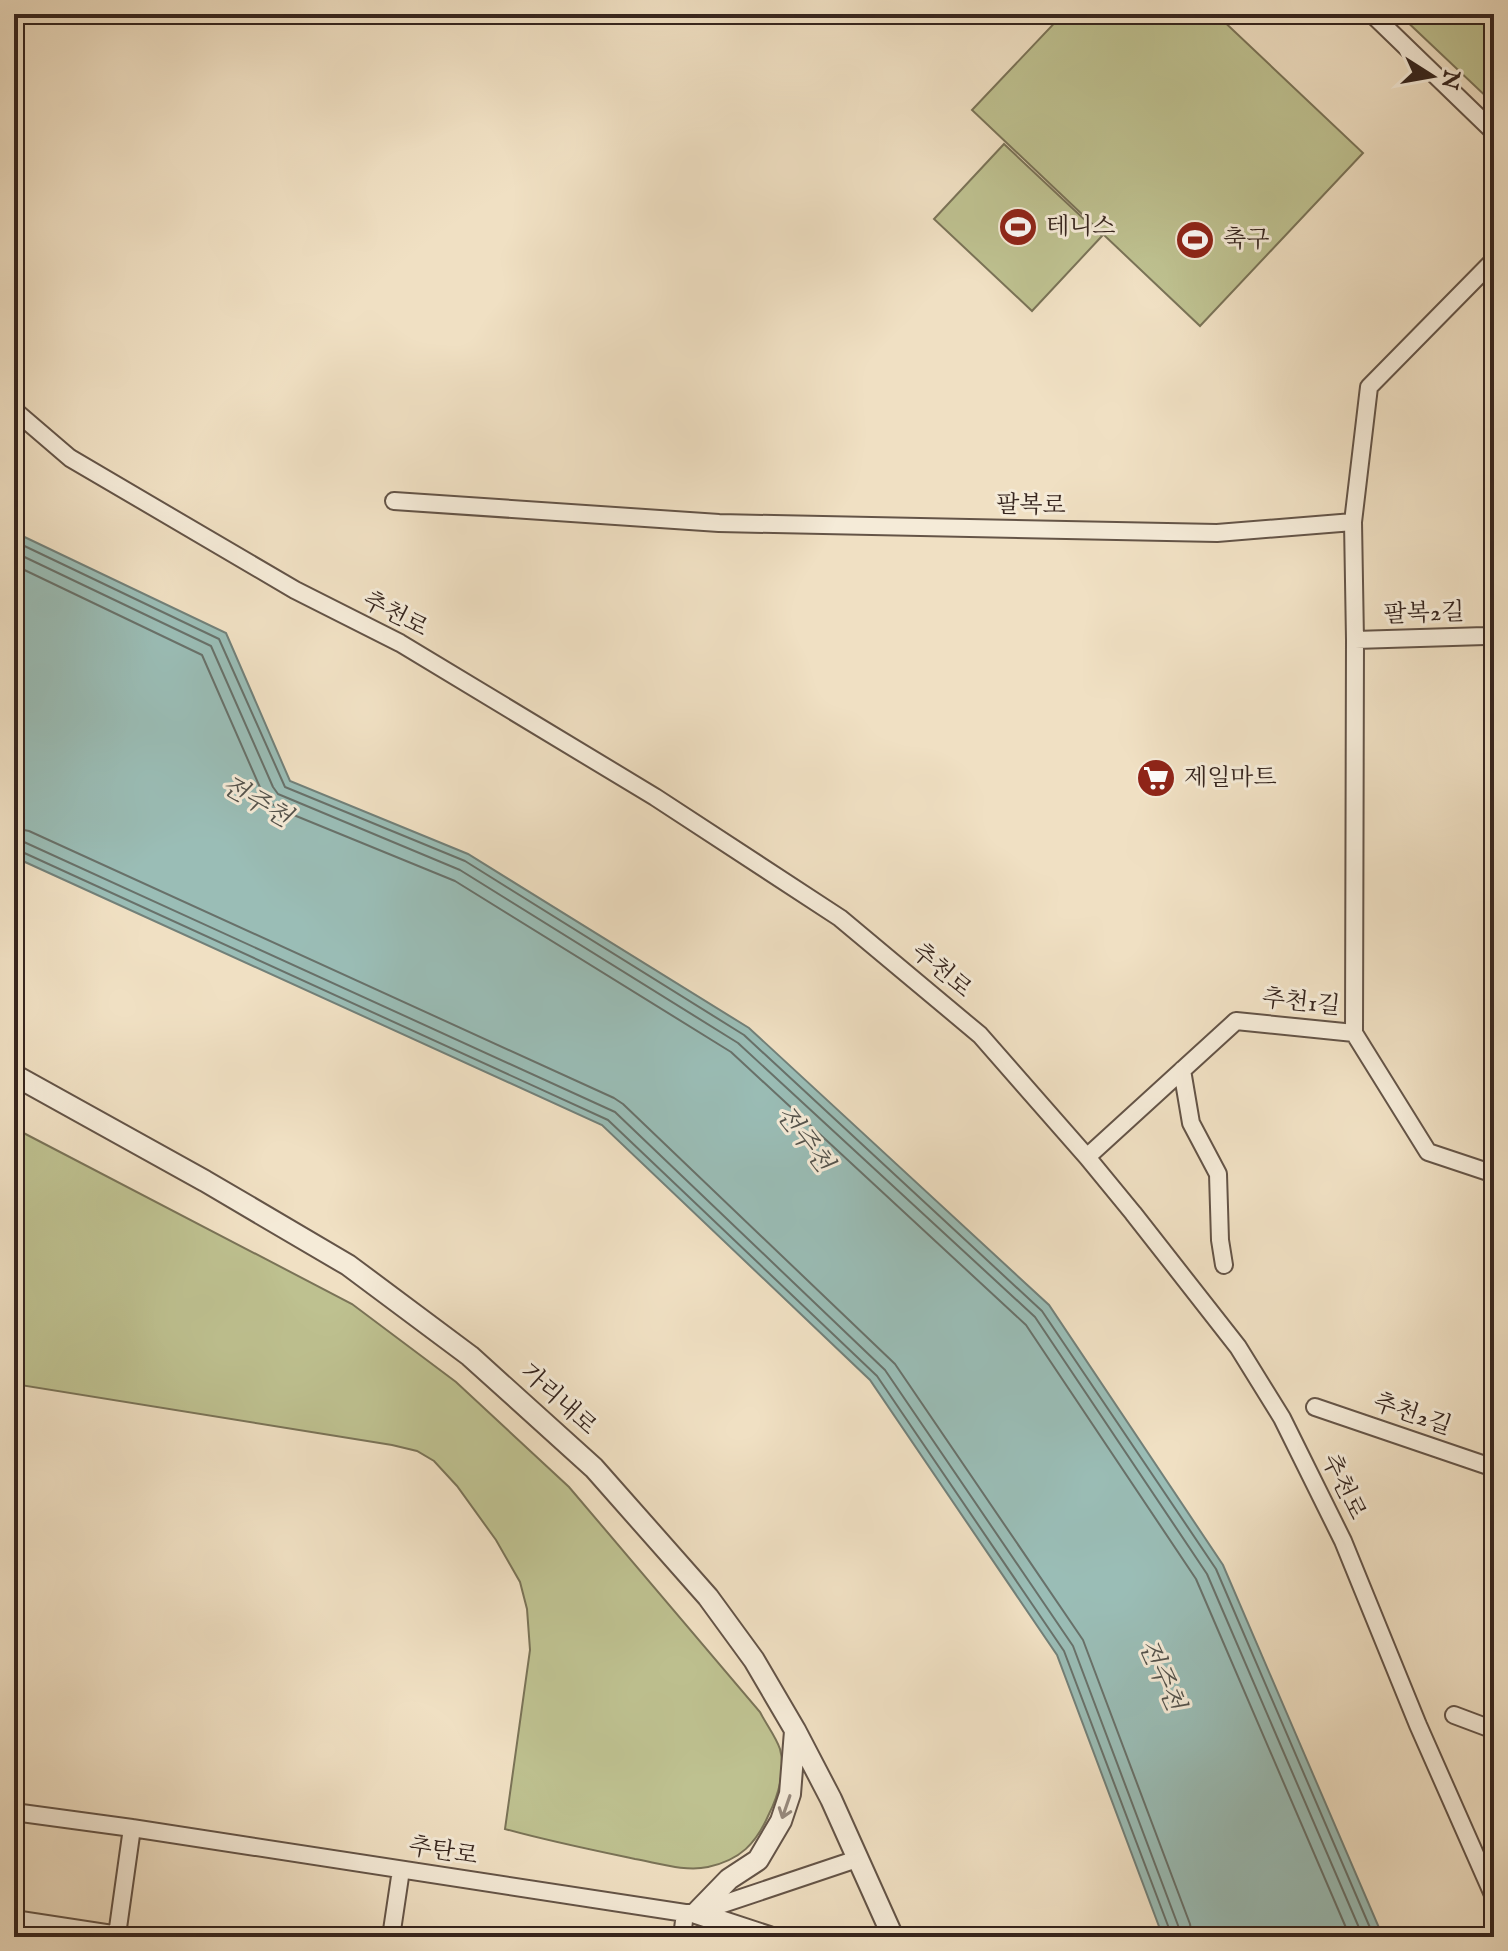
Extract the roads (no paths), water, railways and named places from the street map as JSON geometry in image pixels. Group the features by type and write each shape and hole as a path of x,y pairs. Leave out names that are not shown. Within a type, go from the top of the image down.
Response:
{"street":[{"path":"1372,14 1494,132"},
{"path":"1354,1033 1353,522 1369,387 1494,260"},
{"name":"추천로","path":"14,410 70,458 295,590 400,643 655,797 840,918 980,1035 1087,1157 1238,1347 1282,1418 1343,1541 1418,1725 1494,1897"},
{"name":"팔복로","path":"394,501 735,524 1217,533 1353,522"},
{"name":"팔복2길","path":"1355,640 1485,636 1494,633"},
{"name":"추천1길","path":"1087,1157 1236,1021 1354,1033 1428,1152 1494,1174"},
{"path":"1182,1070 1191,1123 1218,1174 1224,1265"},
{"name":"가리내로","path":"14,1075 348,1265 470,1356 594,1468 698,1586 754,1660 831,1799 893,1937"},
{"name":"추천2길","path":"1315,1407 1494,1468"},
{"path":"1454,1715 1494,1730"},
{"path":"682,1937 691,1913 729,1879 758,1860 781,1821 790,1794 795,1730"},
{"name":"추탄로","path":"14,1812 691,1913 857,1859"},
{"path":"14,1919 124,1936 132,1828"},
{"path":"391,1937 401,1870"},
{"path":"691,1913 769,1937"}],"water":[{"name":"전주천","path":"14,532 226,633 290,781 468,854 749,1028 1049,1305 1223,1565 1383,1937 1163,1937 1057,1655 870,1380 602,1125 14,857"}],"place":[{"name":"테니스","path":"1018,227"},
{"name":"축구","path":"1195,240"},
{"name":"제일마트","path":"1156,778"}]}
